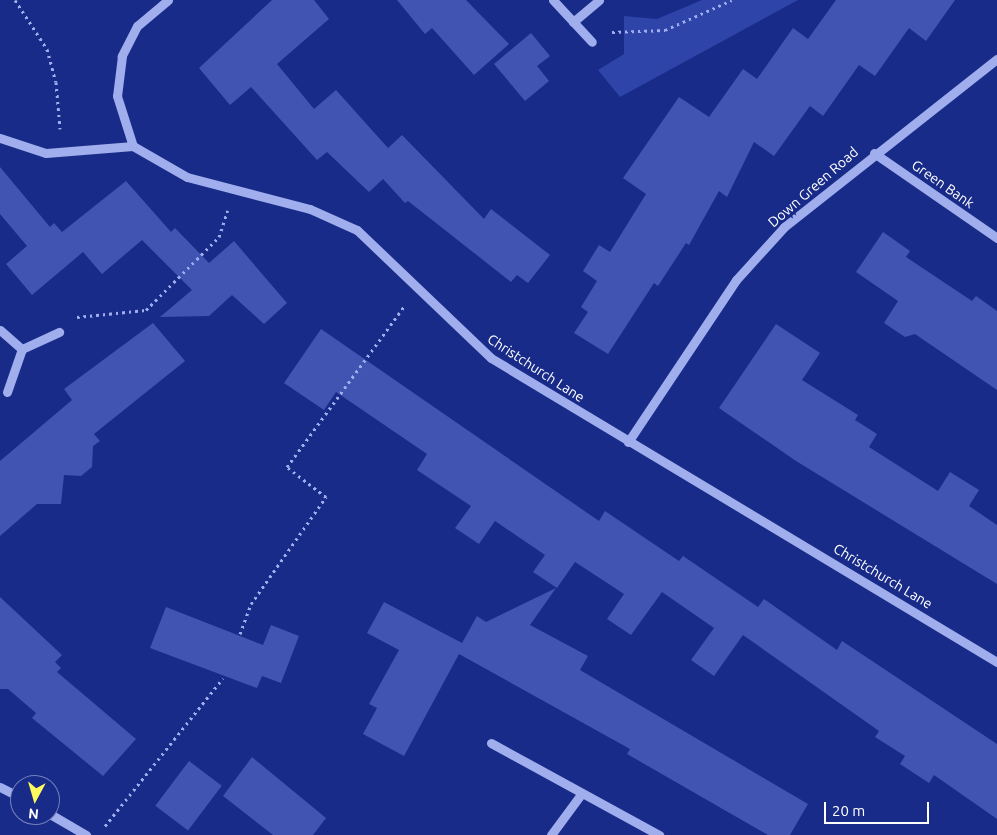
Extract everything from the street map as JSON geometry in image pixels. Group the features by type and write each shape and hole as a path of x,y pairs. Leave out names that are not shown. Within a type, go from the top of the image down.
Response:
{"street":[{"path":"0,138 46,153 133,146 117,96 122,56 137,26 168,0"},
{"path":"553,0 592,42"},
{"path":"573,22 599,0"},
{"name":"Down Green Road","path":"628,442 736,280 784,227 874,153 997,59"},
{"name":"Christchurch Lane","path":"133,146 187,177 335,217 394,261 491,358 997,662"},
{"name":"Green Bank","path":"874,153 997,238"},
{"path":"0,330 22,349"},
{"path":"7,392 22,349 59,332"},
{"path":"491,743 659,835"},
{"path":"552,835 582,793"},
{"path":"60,820 86,835"}],"path":[{"path":"15,0 47,49 56,82 62,152"},
{"path":"584,34 665,30 732,0"},
{"path":"59,332 78,316 146,310 219,237 234,190"},
{"path":"240,634 251,604 326,497 287,468 419,287"},
{"path":"98,835 223,678"}],"shaded area":[{"path":"702,0 798,0 620,97 598,70 624,54 624,16 657,19"}],"building":[{"path":"272,0 314,0 329,19 277,64 314,109 336,90 388,148 402,135 484,219 491,209 550,255 528,283 517,275 511,282 408,201 405,203 383,179 369,192 327,152 317,160 251,87 230,105 199,68"},
{"path":"397,0 466,0 509,44 474,75 432,28 425,34"},
{"path":"836,0 955,0 926,41 909,28 875,76 859,65 823,116 810,106 774,156 754,142 727,197 719,191 689,245 686,243 658,286 654,283 608,354 574,333 588,312 581,307 597,281 583,271 599,245 610,252 646,194 623,178 679,97 709,117 743,69 757,79 793,28 808,39"},
{"path":"531,33 550,56 537,66 549,81 525,101 494,64"},
{"path":"0,167 50,227 54,223 62,232 126,181 171,232 175,228 209,263 234,241 287,303 264,324 232,295 209,316 160,317 192,290 142,240 102,274 83,252 32,295 6,264 27,246 0,214"},
{"path":"883,232 910,251 906,257 972,301 976,296 997,311 997,390 915,334 905,337 884,323 898,301 856,272"},
{"path":"153,323 185,361 94,434 100,441 93,446 92,467 81,476 64,475 61,504 37,504 0,536 0,461 72,400 64,389"},
{"path":"776,324 820,353 802,380 858,415 855,420 877,434 869,447 938,491 950,472 979,490 969,506 997,525 997,584 796,461 719,408"},
{"path":"321,329 599,521 605,511 679,561 683,556 758,607 764,599 837,650 842,641 997,744 997,819 934,775 929,783 900,764 905,756 875,737 879,731 743,635 714,676 691,660 714,628 662,592 631,635 607,619 624,594 575,562 557,588 533,572 545,555 495,521 479,544 455,528 471,506 417,470 427,454 336,392 324,410 284,383"},
{"path":"556,588 530,625 588,656 580,670 808,804 790,835 768,835 627,754 630,749 459,654 404,756 363,734 377,708 369,704 399,650 367,633 384,602 462,643 477,616 486,622"},
{"path":"0,597 62,655 55,662 61,668 57,672 136,739 103,776 32,718 36,713 8,689 0,689"},
{"path":"166,607 263,645 271,625 299,636 281,683 262,676 257,688 150,648"},
{"path":"252,757 326,818 313,835 273,835 223,796"},
{"path":"189,761 222,786 188,830 155,806"}]}
